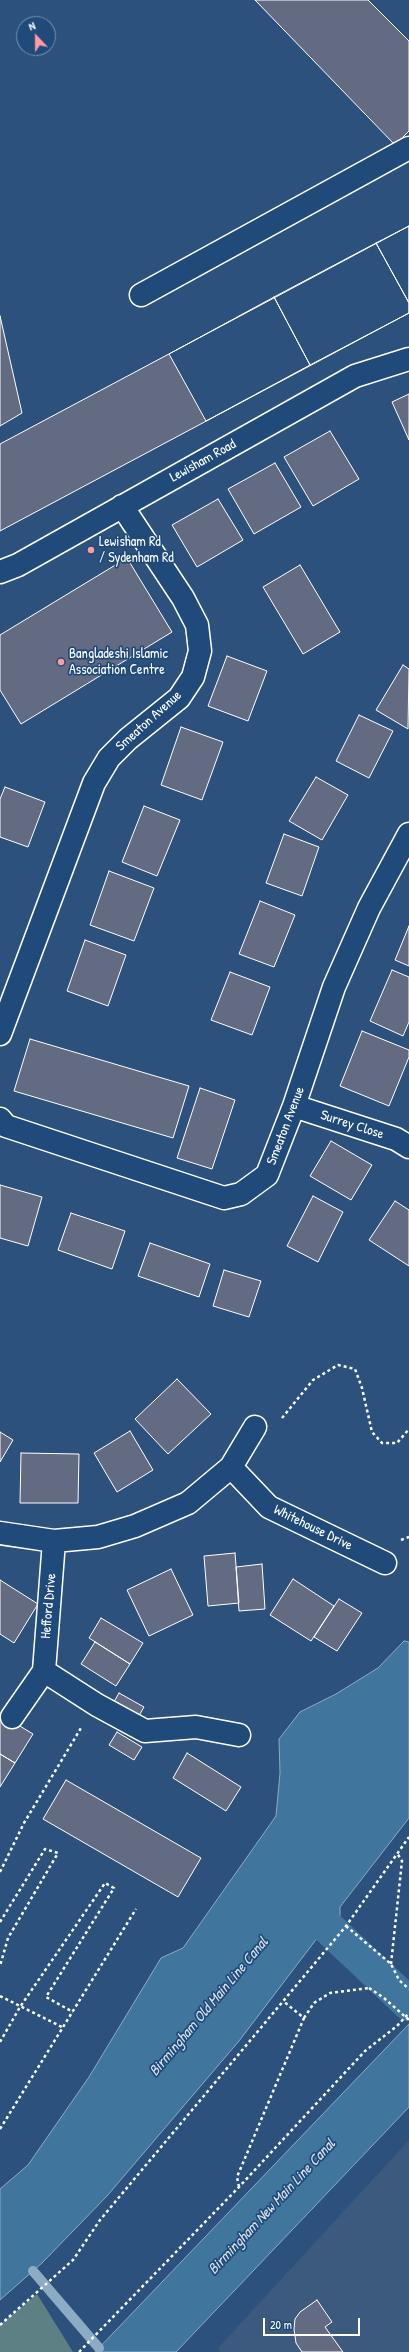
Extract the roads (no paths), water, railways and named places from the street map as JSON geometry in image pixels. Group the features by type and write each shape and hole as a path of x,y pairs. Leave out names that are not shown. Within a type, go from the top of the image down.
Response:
{"street":[{"path":"141,295 409,148"},
{"name":"Lewisham Road","path":"0,572 18,565 355,376 409,358"},
{"name":"Smeaton Avenue","path":"0,1034 94,782 109,758 128,739 179,698 193,677 200,651 197,625 183,598 122,506"},
{"name":"Smeaton Avenue","path":"0,1119 6,1126 224,1198 241,1194 267,1175 294,1106 334,987 369,908 409,834"},
{"name":"Surrey Close","path":"294,1106 396,1139 409,1147"},
{"path":"0,1533 54,1541 98,1537 135,1526 188,1503 230,1467 255,1427"},
{"name":"Whitehouse Drive","path":"230,1467 269,1506 385,1562"},
{"name":"Hefford Drive","path":"44,1671 54,1541"},
{"path":"12,1717 44,1671 97,1705 145,1731 196,1727 239,1734"}],"water":[{"name":"Birmingham Old Main Line Canal","path":"404,1641 409,1642 409,1818 340,1907 340,1923 328,1937 318,1937 239,2041 107,2196 42,2263 0,2300 0,2189 28,2165 89,2077 161,1958 183,1948 276,1816 280,1773 279,1739 300,1712 336,1694 378,1668"},
{"name":"Birmingham New Main Line Canal","path":"409,2024 409,2107 176,2352 95,2352"}],"waterway":[{"path":"299,1900 409,2004"},
{"path":"33,2271 99,2348"}],"place":[{"name":"Lewisham Rd / Sydenham Rd","path":"91,550"},
{"name":"Bangladeshi Islamic Association Centre","path":"61,662"}]}
